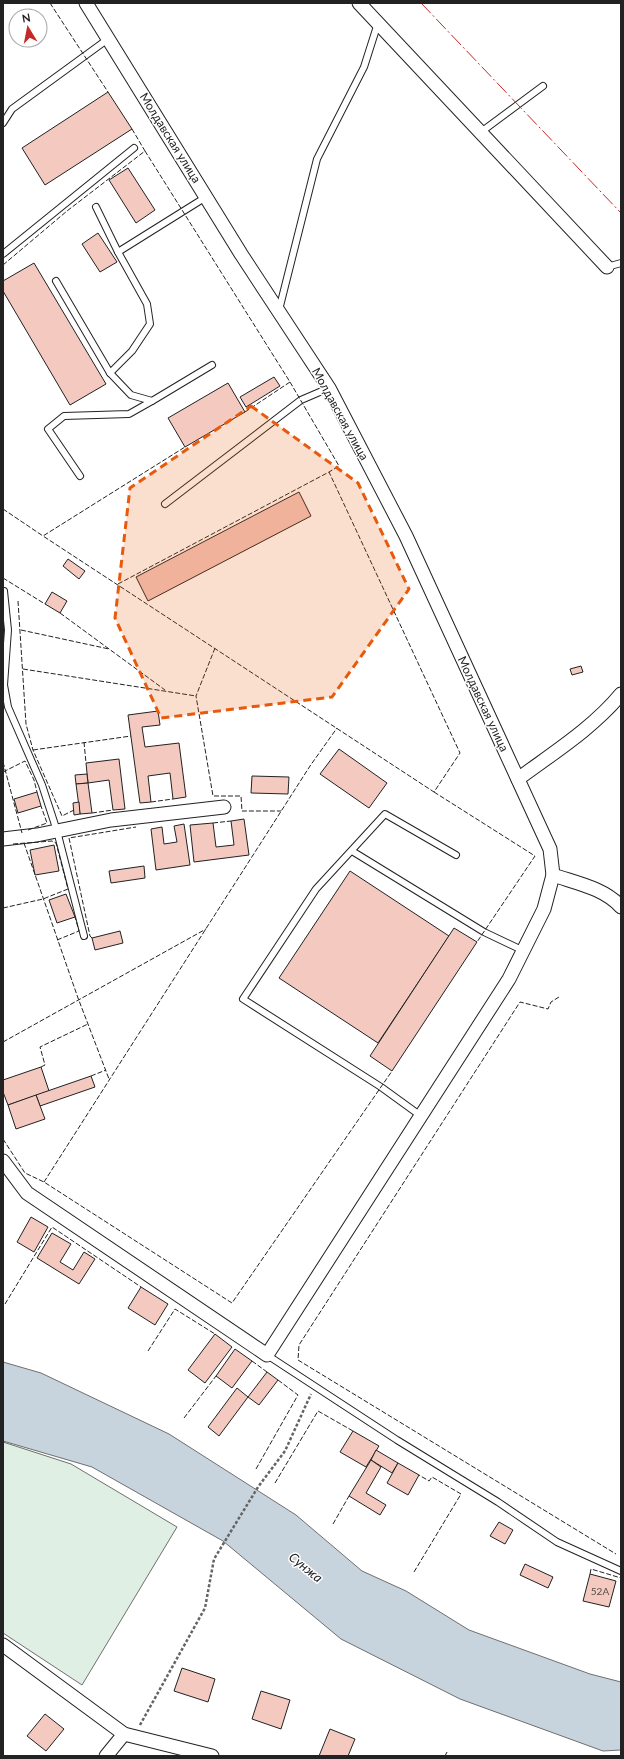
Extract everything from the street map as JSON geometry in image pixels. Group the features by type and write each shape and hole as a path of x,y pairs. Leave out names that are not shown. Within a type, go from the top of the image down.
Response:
{"street":[{"name":"Молдавская улица","path":"86,3 206,197 329,388 406,536 518,779 550,849 553,875"},
{"path":"359,3 607,266"},
{"path":"518,779 586,728 612,705 621,694"},
{"path":"3,838 58,831 111,820 224,807"},
{"path":"3,1161 27,1193 267,1355 509,979 544,909 553,875 598,891 615,900 621,907"},
{"path":"3,1646 130,1735 212,1756"},
{"path":"106,1756 130,1735"}],"lane":[{"path":"279,311 317,160 364,67 378,23"},
{"path":"3,124 12,109 108,39"},
{"path":"481,132 543,86"},
{"path":"3,254 134,148"},
{"path":"118,252 206,197"},
{"path":"96,207 118,252 147,304 150,324 132,351 110,373"},
{"path":"607,266 621,263"},
{"path":"56,281 110,373 131,395 152,401"},
{"path":"80,476 48,429 64,416 129,414 212,365"},
{"path":"165,504 301,400 329,388"},
{"path":"4,591 8,630 4,685 8,707 42,785 58,831 84,936"},
{"path":"422,1116 381,1087 243,999 316,889 385,814 456,855"},
{"path":"352,851 484,932 524,951"},
{"path":"267,1355 314,1387 498,1502 557,1542 621,1571"}],"path":[{"path":"130,1735 145,1715 205,1608 214,1559 258,1487 285,1451 314,1387"}],"highlighted area":[{"path":"251,406 358,483 409,589 332,697 161,718 115,618 130,488"}],"green space":[{"path":"3,1442 71,1464 177,1527 82,1685 3,1633"}],"water":[{"name":"Сунжа","path":"3,1362 41,1373 169,1434 296,1515 362,1571 406,1591 469,1630 590,1674 621,1682 621,1750 603,1751 460,1699 341,1639 223,1541 92,1467 3,1441"}],"building":[{"path":"108,92 132,129 45,185 22,148"},
{"path":"128,168 155,210 136,223 109,180"},
{"path":"98,233 117,262 100,272 82,244"},
{"path":"34,263 106,384 70,405 3,291 3,281"},
{"path":"274,377 280,386 246,407 240,397"},
{"path":"228,383 245,412 185,447 168,418"},
{"path":"299,492 311,516 148,601 136,577"},
{"path":"68,559 85,571 79,579 63,566"},
{"path":"52,592 67,601 60,613 45,604"},
{"path":"581,666 583,672 572,675 570,669"},
{"path":"158,711 160,725 142,727 145,747 179,743 186,797 173,799 170,773 148,776 151,802 140,803 128,715"},
{"path":"339,749 387,783 369,808 320,774"},
{"path":"119,759 125,809 113,810 109,780 88,783 86,763"},
{"path":"87,774 88,783 76,784 75,775"},
{"path":"252,776 289,777 288,794 251,793"},
{"path":"88,783 92,813 80,814 76,784"},
{"path":"37,792 41,806 18,813 14,799"},
{"path":"79,802 80,814 74,815 73,803"},
{"path":"244,819 249,855 194,862 190,825 213,823 216,847 234,845 231,821"},
{"path":"184,824 190,865 156,870 151,829 162,827 164,844 177,842 174,826"},
{"path":"54,845 59,871 35,875 30,850"},
{"path":"144,866 145,878 111,883 109,871"},
{"path":"350,871 449,936 378,1043 279,978"},
{"path":"66,894 75,917 57,923 49,900"},
{"path":"454,928 477,942 392,1071 370,1056"},
{"path":"120,931 123,943 95,950 92,938"},
{"path":"41,1067 49,1091 8,1105 3,1092 3,1080"},
{"path":"91,1076 95,1087 40,1106 36,1095"},
{"path":"36,1095 45,1119 16,1129 8,1105"},
{"path":"31,1217 48,1227 34,1252 17,1242"},
{"path":"52,1233 71,1244 60,1262 73,1270 84,1252 95,1259 79,1284 37,1258"},
{"path":"141,1287 168,1304 155,1325 128,1308"},
{"path":"215,1334 232,1347 205,1383 188,1370"},
{"path":"235,1349 252,1361 232,1388 216,1376"},
{"path":"267,1372 278,1380 259,1405 248,1397"},
{"path":"237,1388 248,1397 219,1436 208,1427"},
{"path":"353,1431 379,1446 366,1467 340,1452"},
{"path":"376,1450 398,1463 392,1473 371,1460"},
{"path":"371,1460 381,1467 366,1493 386,1505 380,1515 349,1496"},
{"path":"398,1463 419,1475 408,1495 387,1483"},
{"path":"499,1522 513,1530 505,1544 490,1536"},
{"path":"525,1564 553,1577 548,1588 520,1575"},
{"path":"590,1574 616,1581 609,1607 583,1601"},
{"path":"182,1668 215,1679 208,1702 174,1691"},
{"path":"261,1691 290,1700 281,1729 252,1719"},
{"path":"45,1714 64,1729 46,1751 27,1736"},
{"path":"330,1729 355,1739 348,1756 319,1756"}],"fence":[{"path":"50,3 108,92"},
{"path":"132,129 145,151"},
{"path":"3,265 67,211 145,151 290,382 245,412"},
{"path":"290,382 339,466 329,472"},
{"path":"118,584 329,472 460,753 434,792 43,536 185,447"},
{"path":"3,509 43,536"},
{"path":"3,578 45,604"},
{"path":"18,601 26,724 33,750 62,816 74,810"},
{"path":"60,613 165,690"},
{"path":"21,630 109,649"},
{"path":"215,648 196,696 213,796 241,796 242,811 281,811"},
{"path":"23,669 196,696"},
{"path":"44,1182 310,766 337,728"},
{"path":"33,750 131,736"},
{"path":"84,742 86,763"},
{"path":"3,772 25,761 34,780 37,792"},
{"path":"3,762 22,833"},
{"path":"434,792 535,856 477,942"},
{"path":"151,802 173,799"},
{"path":"28,830 47,823 41,806"},
{"path":"92,813 113,810"},
{"path":"213,823 231,821"},
{"path":"92,938 90,936 69,838 136,827"},
{"path":"3,908 43,899 68,889 56,843 52,841 13,844"},
{"path":"24,843 78,998 109,1079"},
{"path":"57,940 79,931 75,917"},
{"path":"3,1042 206,929"},
{"path":"559,997 551,1002 548,1009 520,1002 299,1345 298,1360 616,1554"},
{"path":"41,1067 45,1065 40,1047 88,1024"},
{"path":"91,1076 106,1070"},
{"path":"3,1139 25,1173 44,1182 232,1303 392,1071"},
{"path":"5,1304 52,1227 141,1287"},
{"path":"148,1351 175,1309 215,1334"},
{"path":"252,1361 267,1372"},
{"path":"184,1418 216,1376"},
{"path":"256,1469 298,1395 278,1380"},
{"path":"275,1483 318,1411 353,1431"},
{"path":"414,1572 461,1494 432,1477 429,1481 419,1475"},
{"path":"333,1524 349,1496"},
{"path":"590,1574 591,1569 621,1578"},
{"path":"445,1756 447,1752"}],"power":[{"path":"421,3 621,213"}]}
